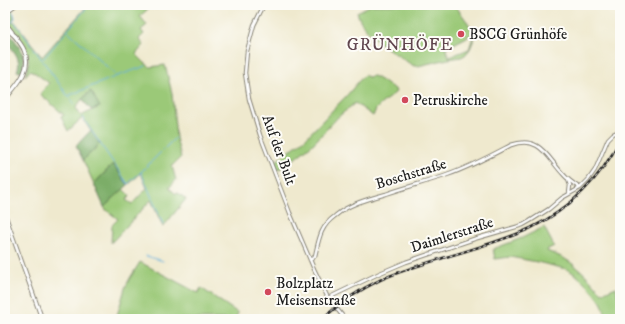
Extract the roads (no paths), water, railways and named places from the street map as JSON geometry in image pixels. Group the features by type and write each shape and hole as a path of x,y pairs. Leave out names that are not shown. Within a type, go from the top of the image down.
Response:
{"highway":[{"path":"6,25 16,37"}],"main road":[{"path":"5,13 6,25"},
{"path":"5,99 21,79 26,66 24,50 16,37"},
{"path":"5,215 42,319"}],"street":[{"name":"Auf der Bult","path":"264,5 254,25 247,51 245,73 250,104 260,135 310,260 328,298 344,319"},
{"path":"5,13 15,6"},
{"name":"Daimlerstraße","path":"328,298 406,262 474,239 523,226 539,216 562,198 580,188 595,170 608,139 613,134 620,132"},
{"name":"Boschstraße","path":"310,260 315,256 318,239 326,225 336,215 368,199 465,168 518,142 530,144 542,149 564,175"},
{"path":"564,175 580,188"},
{"path":"564,175 570,185 568,195"}],"waterway":[{"path":"9,5 15,18 11,23"},
{"path":"43,59 89,5"},
{"path":"14,21 68,96 146,66"},
{"path":"68,31 117,76"},
{"path":"69,96 74,104"},
{"path":"82,117 128,184 141,172 163,224"},
{"path":"141,172 175,138"},
{"path":"146,256 163,261"}],"railway":[{"path":"322,319 350,297 380,280 411,268 510,237 531,228 559,212 594,180 604,167 620,140"}],"place":[{"name":"BSCG Grünhöfe","path":"461,34"},
{"name":"Petruskirche","path":"405,100"},
{"name":"Bolzplatz Meisenstraße","path":"268,292"}],"district":[{"name":"GRÜNHÖFE","path":"400,45"}]}
